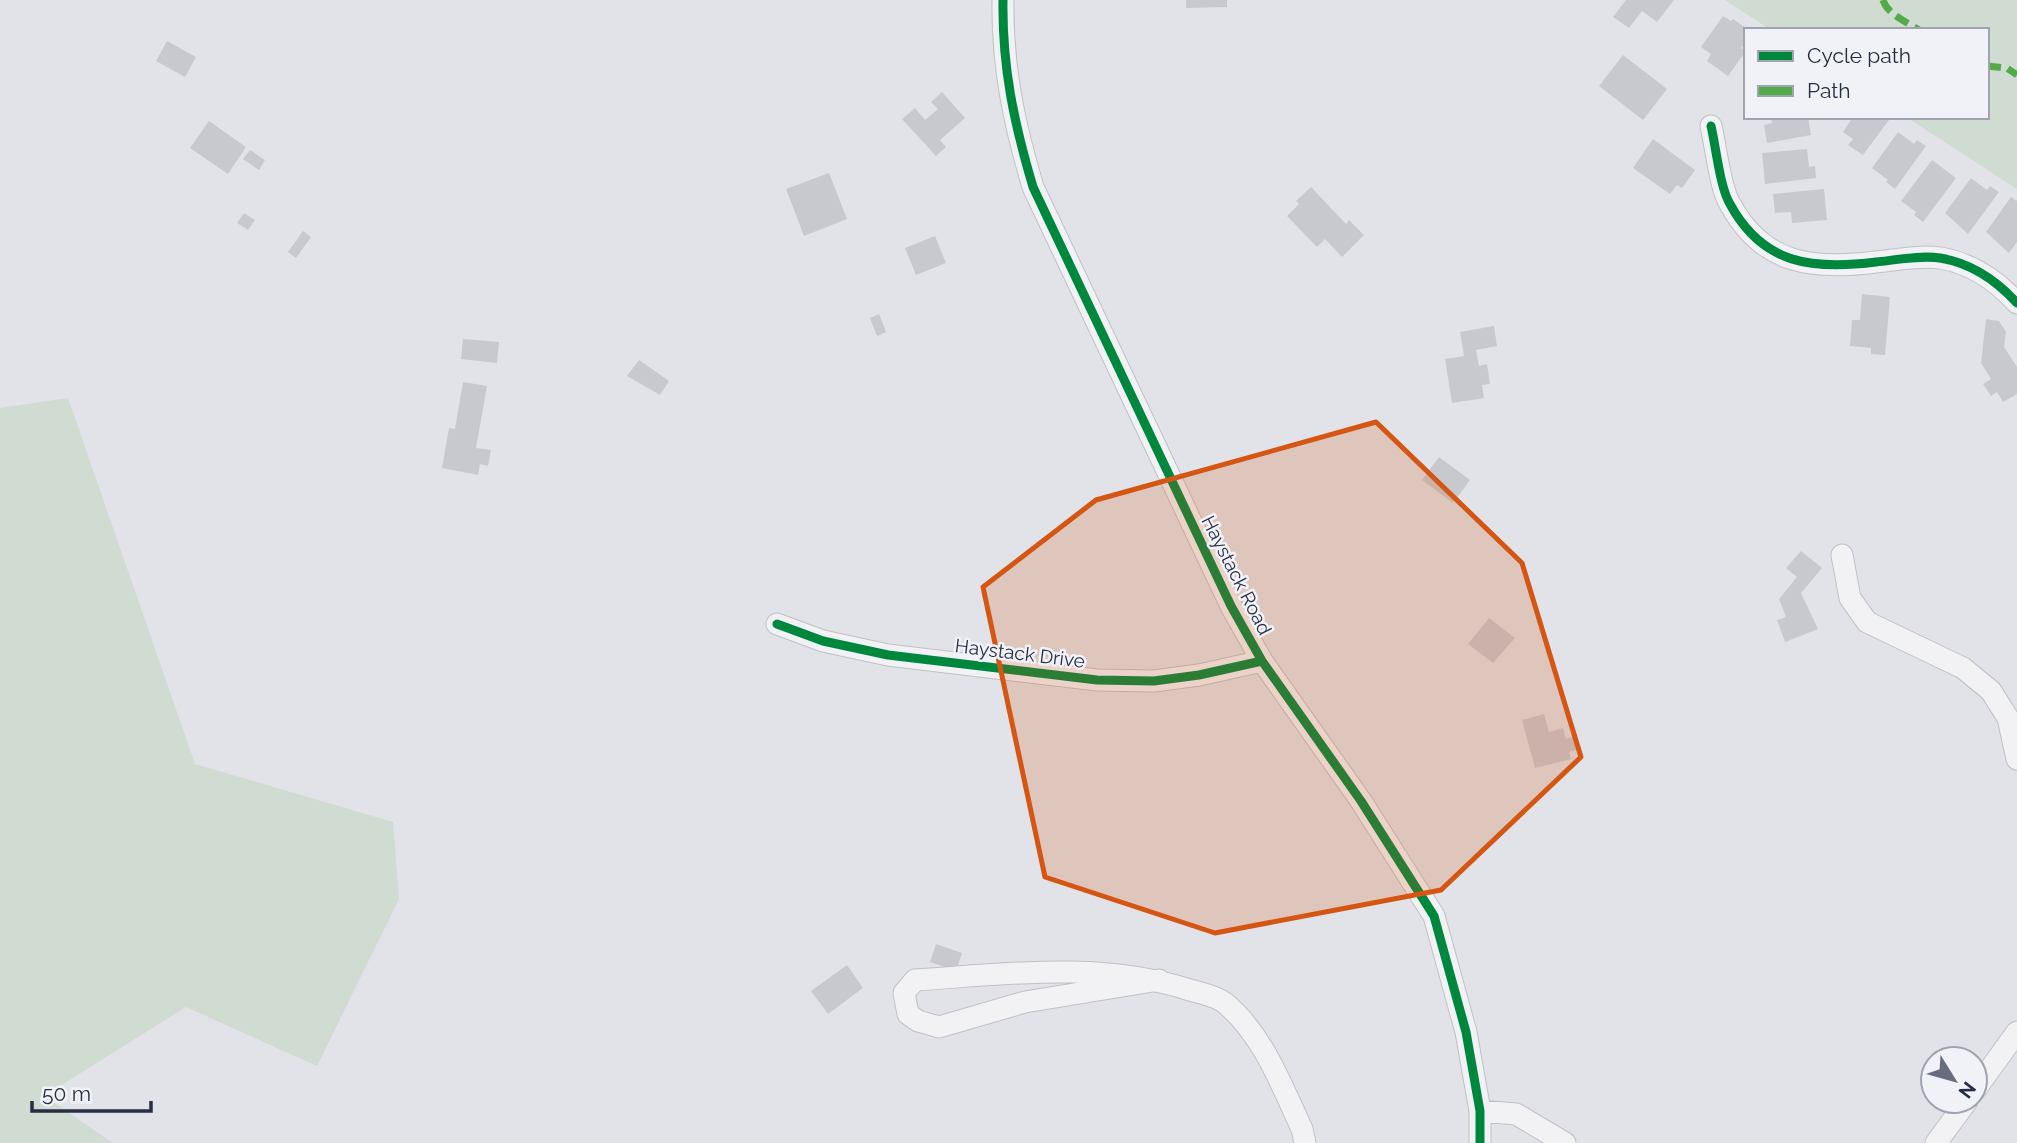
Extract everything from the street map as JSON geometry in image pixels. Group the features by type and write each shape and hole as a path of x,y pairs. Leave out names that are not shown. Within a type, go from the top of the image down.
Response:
{"street":[{"name":"Haystack Road","path":"1003,0 1007,75 1015,128 1033,187 1189,521 1262,661 1361,801 1434,916 1466,1032 1480,1111 1480,1143"},
{"path":"1711,126 1728,202 1747,231 1774,253 1810,265 1847,266 1903,259 1939,258 1978,269 2017,303"},
{"path":"1842,555 1850,598 1867,622 1963,668 1991,691 2008,719 2017,759"},
{"name":"Haystack Drive","path":"777,624 823,641 888,655 1097,680 1154,681 1199,675 1262,661"},
{"path":"1159,980 1025,1002 939,1027 918,1021 908,1013 904,993 915,980 1021,971 1112,972 1159,980 1223,1001 1258,1039 1302,1129 1305,1143"},
{"path":"1989,1071 2017,1032"},
{"path":"1480,1111 1516,1114 1565,1143"},
{"path":"1936,1143 1957,1115"}],"highlighted area":[{"path":"1376,422 1522,563 1581,757 1441,890 1215,933 1045,877 983,587 1096,500"}],"shaded area":[{"path":"1725,0 2017,0 2017,189 1909,119 1989,119 1989,28 1768,28"},
{"path":"68,398 195,764 393,822 399,899 317,1066 186,1007 44,1096 113,1143 0,1143 0,408"}],"building":[{"path":"1186,0 1227,0 1227,7 1186,8"},
{"path":"1626,0 1674,0 1657,22 1642,11 1629,28 1613,17"},
{"path":"1723,16 1746,28 1741,48 1744,54 1728,76 1707,61 1711,54 1701,47"},
{"path":"167,41 196,57 185,77 156,61"},
{"path":"1623,55 1667,89 1643,120 1599,86"},
{"path":"942,92 965,118 940,140 946,147 936,156 902,119 915,108 925,120 938,109 931,102"},
{"path":"1771,119 1808,119 1811,135 1767,143 1764,125 1772,123"},
{"path":"1852,119 1889,120 1863,155 1848,145 1853,139 1843,132"},
{"path":"209,121 246,147 228,174 190,148"},
{"path":"1898,132 1914,144 1917,140 1926,146 1895,189 1872,168"},
{"path":"1653,139 1695,170 1682,188 1677,185 1670,194 1633,168"},
{"path":"1807,149 1809,167 1815,166 1816,178 1765,184 1762,153"},
{"path":"250,150 265,160 259,170 243,159"},
{"path":"1932,160 1956,178 1923,222 1914,215 1916,212 1901,201"},
{"path":"829,173 847,219 804,236 786,189"},
{"path":"1971,178 1987,190 1990,186 1999,192 1968,234 1945,213"},
{"path":"1311,187 1346,224 1349,220 1364,235 1342,257 1325,239 1317,247 1287,216 1299,204 1296,201"},
{"path":"1824,189 1827,220 1792,223 1791,212 1775,213 1773,194"},
{"path":"2011,197 2017,201 2017,242 2009,253 1986,232"},
{"path":"244,213 255,220 248,230 237,223"},
{"path":"303,231 311,237 296,258 288,252"},
{"path":"935,236 946,263 916,275 905,248"},
{"path":"1862,294 1890,297 1885,355 1871,354 1871,348 1850,346 1852,320 1860,320"},
{"path":"879,314 886,332 877,336 870,318"},
{"path":"1986,319 1999,321 2006,332 2004,347 2017,367 2017,394 2003,402 1997,392 1991,396 1983,384 1991,379 1981,363"},
{"path":"1494,326 1497,346 1476,350 1479,366 1487,364 1490,384 1482,385 1484,398 1452,403 1445,359 1464,356 1460,332"},
{"path":"463,339 499,342 497,363 461,359"},
{"path":"639,360 669,381 660,395 627,376"},
{"path":"463,382 487,386 476,448 491,450 488,466 480,464 478,475 442,468 449,428 455,429"},
{"path":"1439,457 1470,480 1453,503 1422,480"},
{"path":"1801,551 1822,568 1801,593 1818,629 1785,642 1777,620 1786,617 1779,599 1797,577 1786,568"},
{"path":"1489,618 1515,638 1493,663 1468,644"},
{"path":"1544,714 1549,732 1563,728 1566,739 1575,736 1579,749 1569,752 1571,759 1535,768 1522,720"},
{"path":"936,944 962,953 956,971 930,962"},
{"path":"847,965 863,988 828,1014 811,991"}],"marked path":[{"path":"1883,0 1893,14 1916,28"},
{"path":"1989,66 2007,68 2017,75"}],"cycle path":[{"path":"1003,0 1010,95 1033,187 1231,606 1262,661 1361,801 1434,916 1466,1032 1480,1111 1480,1143"},
{"path":"1711,126 1721,178 1730,204 1743,224 1758,240 1774,251 1792,259 1831,265 1916,257 1951,260 1982,274 2017,303"},
{"path":"777,624 823,641 888,655 1097,680 1154,681 1199,675 1262,661"}]}
